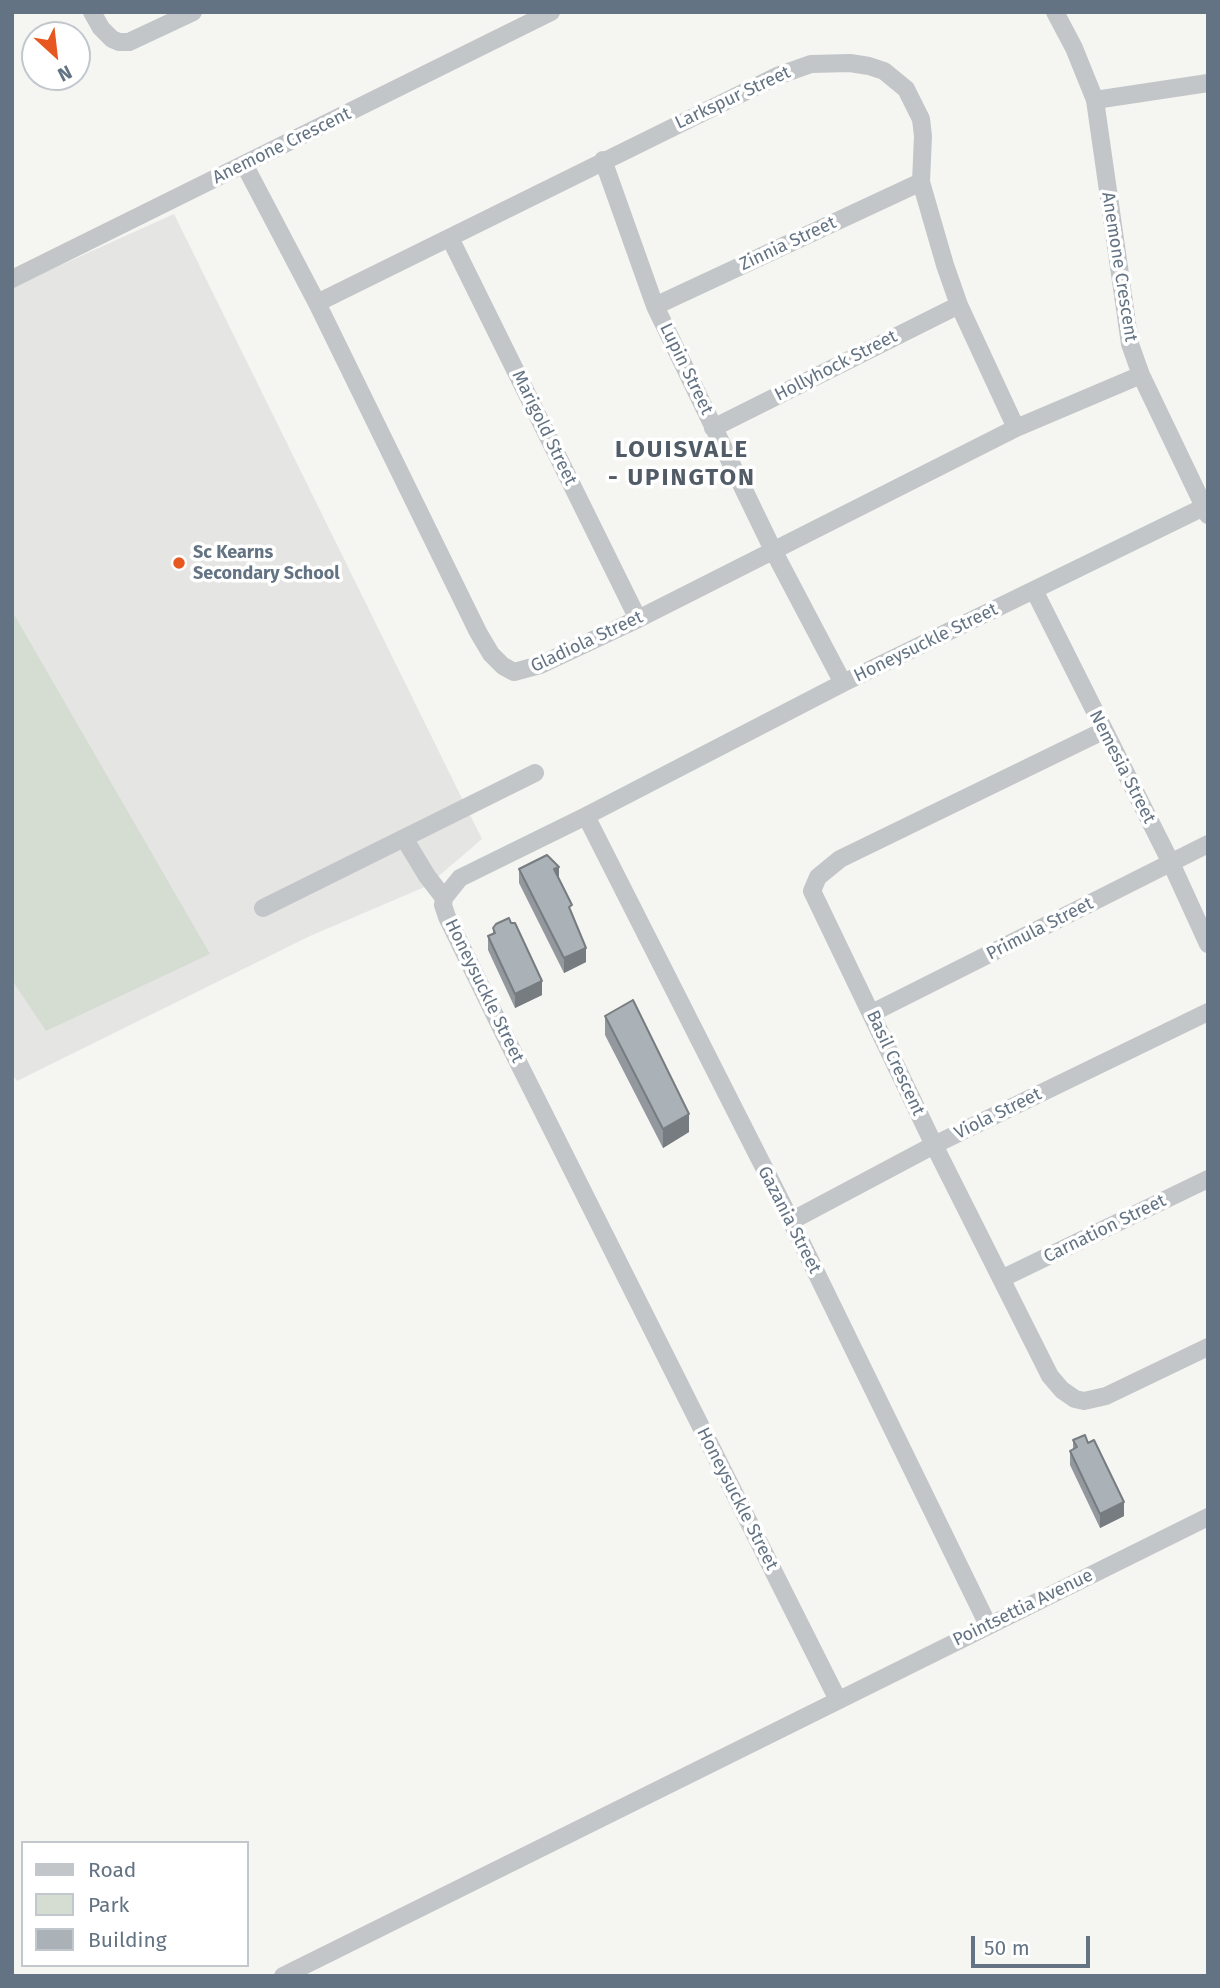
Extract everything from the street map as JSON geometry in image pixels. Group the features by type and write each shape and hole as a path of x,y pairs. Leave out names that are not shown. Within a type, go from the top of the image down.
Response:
{"street":[{"path":"92,12 101,28 112,38 119,42 129,42 193,12"},
{"name":"Anemone Crescent","path":"12,279 551,12"},
{"name":"Anemone Crescent","path":"1055,12 1074,48 1095,100 1130,344 1140,374 1206,511"},
{"name":"Larkspur Street","path":"317,303 603,160 797,68 811,64 850,63 884,71 906,89 913,101 921,119 923,136 921,182 959,305 1016,428"},
{"path":"1095,100 1208,83"},
{"name":"Lupin Street","path":"603,160 655,306 773,550 843,683"},
{"name":"Gladiola Street","path":"244,164 317,303 478,632 491,654 514,672 526,670 638,619 1016,428 1140,374"},
{"name":"Zinnia Street","path":"655,306 921,182"},
{"name":"Marigold Street","path":"450,238 638,619"},
{"name":"Hollyhock Street","path":"713,428 959,305"},
{"name":"Honeysuckle Street","path":"838,1700 447,917 444,898 460,878 843,683 1034,590 1206,511"},
{"name":"Nemesia Street","path":"1034,590 1171,863 1208,944"},
{"name":"Basil Crescent","path":"1103,731 840,859 818,877 812,891 934,1145 1051,1376 1062,1390 1075,1399 1084,1401 1106,1396 1208,1347"},
{"path":"263,908 535,773"},
{"name":"Gazania Street","path":"586,816 791,1220 988,1625"},
{"path":"404,838 444,898"},
{"name":"Primula Street","path":"872,1013 1208,844"},
{"name":"Viola Street","path":"791,1220 934,1145 1208,1012"},
{"name":"Carnation Street","path":"1003,1278 1208,1179"},
{"name":"Pointsettia Avenue","path":"283,1976 1208,1517"}],"shaded area":[{"name":"Sc Kearns Secondary School","path":"174,214 482,839 427,886 310,936 17,1081 12,1074 12,287"}],"green space":[{"path":"12,611 210,954 46,1031 12,980"}],"building":[{"path":"547,855 559,867 554,869 572,905 569,907 586,948 564,958 519,869"},
{"path":"509,918 511,923 515,923 542,981 515,994 488,936 495,933 493,928 496,924"},
{"path":"633,1000 689,1114 663,1129 605,1016"},
{"path":"1085,1435 1088,1443 1094,1440 1124,1502 1100,1514 1070,1451 1077,1447 1073,1440"}],"place":[{"name":"Sc Kearns Secondary School","path":"179,563"}],"district":[{"name":"LOUISVALE - UPINGTON","path":"682,464"}]}
